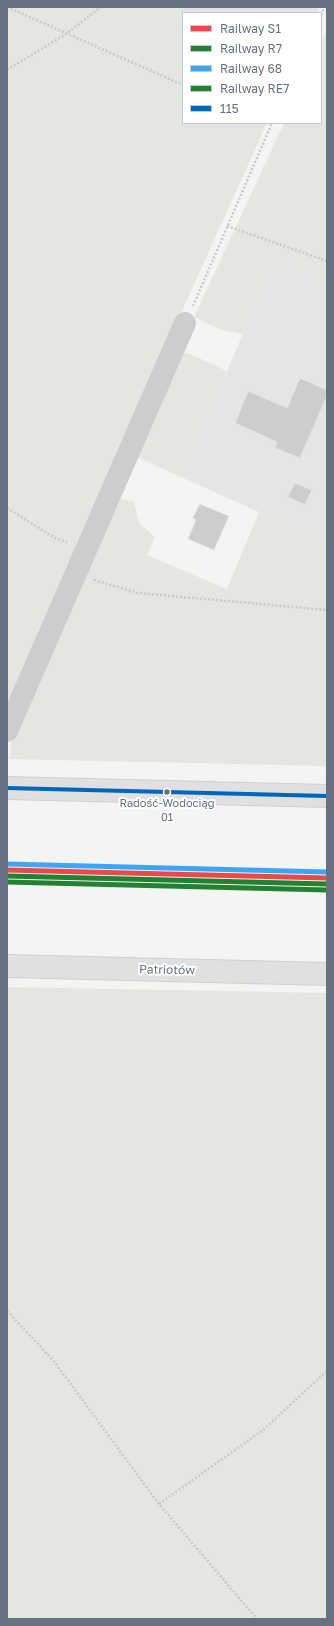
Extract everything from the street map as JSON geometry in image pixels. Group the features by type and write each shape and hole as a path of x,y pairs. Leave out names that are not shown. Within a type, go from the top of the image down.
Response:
{"main road":[{"path":"7,788 327,796"},
{"name":"Patriotów","path":"7,966 327,974"}],"lane":[{"path":"7,731 185,323"}],"path":[{"path":"7,7 182,86"},
{"path":"7,70 66,34 101,7"},
{"path":"185,323 271,124"},
{"path":"227,226 327,261"},
{"path":"7,508 55,538 73,544 89,543"},
{"path":"76,574 108,585 138,592 327,610"},
{"path":"7,1311 53,1360 159,1504 257,1619"},
{"path":"159,1504 263,1430 327,1372"}],"shaded area":[{"path":"7,7 320,7 318,12 182,12 182,124 267,124 182,311 174,323 7,714"},
{"path":"327,30 327,282 275,260 243,334 221,330 194,317 284,124 322,124 322,41"},
{"path":"275,260 327,282 327,540 259,512 181,477"},
{"path":"188,353 227,371 181,477 141,459 135,451 177,354"},
{"path":"120,499 134,502 139,523 155,537 147,555 227,589 259,512 327,540 327,766 10,759 11,744 16,729"},
{"path":"7,987 327,993 327,1619 7,1619"}],"building":[{"path":"300,378 327,390 327,396 300,458 275,448 277,442 235,423 248,391 287,408"},
{"path":"295,483 312,490 305,505 288,497"},
{"path":"200,504 229,516 214,550 188,539 196,520 193,518"}],"rail line":[{"name":"68","path":"7,864 327,872"},
{"name":"S1","path":"7,870 327,878"},
{"name":"R7","path":"7,876 327,884"},
{"name":"RE7","path":"7,882 327,890"}],"transit line":[{"name":"115","path":"7,788 327,796"}],"place":[{"name":"Radość-Wodociąg 01","path":"167,792"}]}
